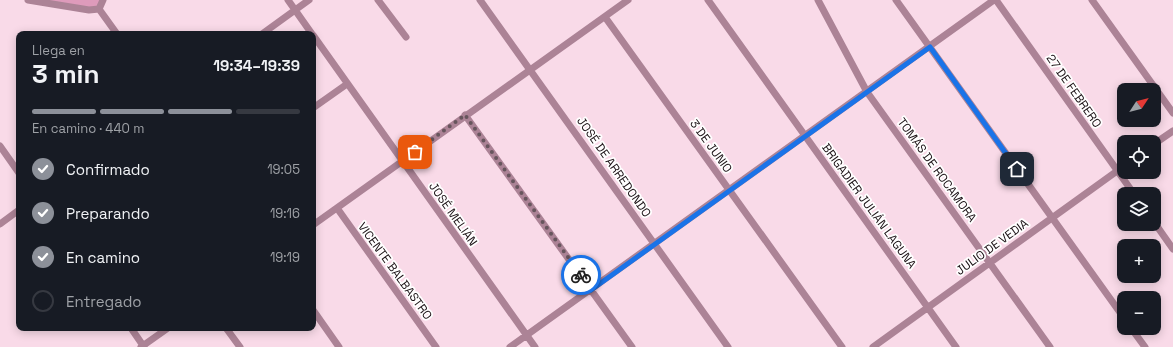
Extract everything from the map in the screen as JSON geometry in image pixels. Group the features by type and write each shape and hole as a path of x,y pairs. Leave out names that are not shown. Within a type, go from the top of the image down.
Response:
{"street":[{"path":"28,0 89,10 99,9"},
{"path":"99,9 103,0"},
{"name":"JOSÉ MELIÁN","path":"288,0 309,31"},
{"path":"266,31 309,0"},
{"path":"378,0 406,37"},
{"name":"JOSÉ DE ARREDONDO","path":"480,0 531,69 728,347"},
{"path":"316,223 628,0"},
{"name":"BRIGADIER JULIÁN LAGUNA","path":"708,0 956,347"},
{"name":"TOMÁS DE ROCAMORA","path":"818,0 866,92 1050,347"},
{"path":"896,0 1117,308"},
{"path":"510,347 806,137 866,92 995,0"},
{"name":"27 DE FEBRERO","path":"995,0 1117,171"},
{"path":"1092,0 1173,113"},
{"path":"99,9 114,31"},
{"name":"3 DE JUNIO","path":"604,17 842,347"},
{"name":"JOSÉ MELIÁN","path":"316,41 534,347"},
{"path":"316,106 347,84"},
{"path":"465,115 632,347"},
{"path":"1161,139 1173,131"},
{"path":"0,146 16,169"},
{"name":"JULIO DE VEDIA","path":"873,347 1117,171"},
{"name":"VICENTE BALBASTRO","path":"337,208 436,347"},
{"path":"0,224 16,212"},
{"path":"1160,231 1173,249"},
{"path":"316,314 339,347"},
{"path":"133,331 143,346 164,331"},
{"path":"228,331 240,347"},
{"path":"1137,335 1145,347"}],"shaded area":[{"path":"28,0 100,0 99,9"}],"way so far":[{"path":"415,152 465,115 581,275"}],"route":[{"path":"581,275 591,290 930,47 1017,169"}]}
